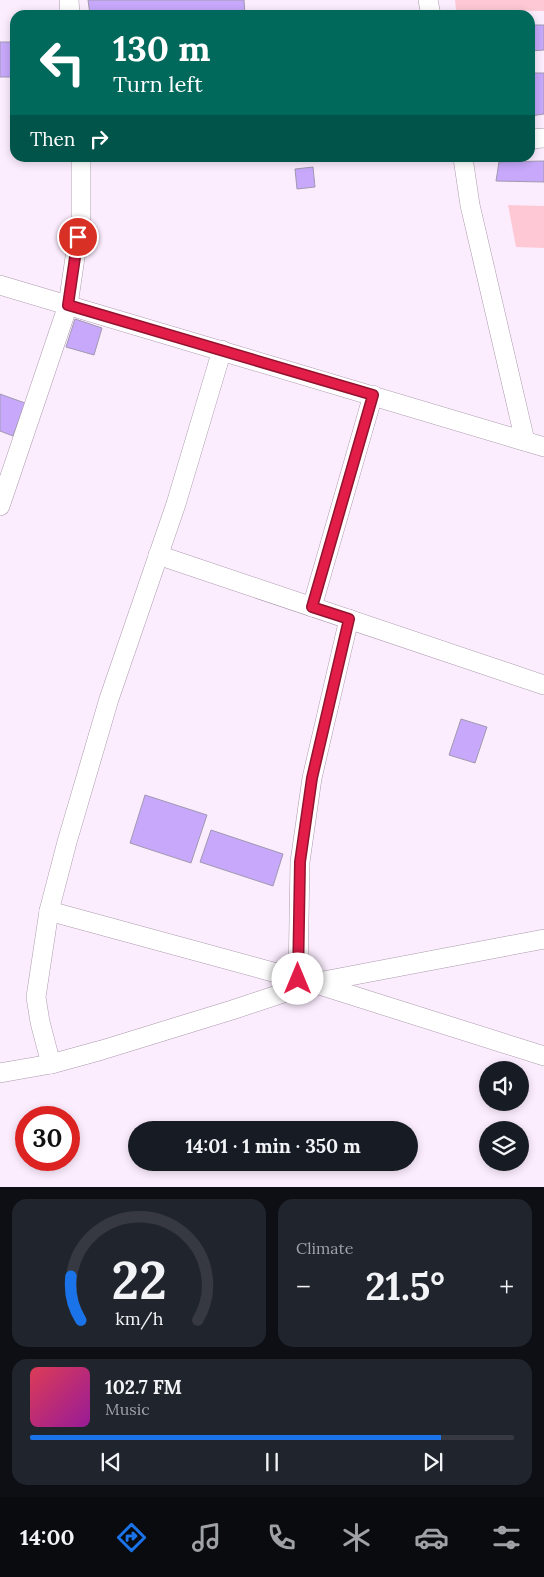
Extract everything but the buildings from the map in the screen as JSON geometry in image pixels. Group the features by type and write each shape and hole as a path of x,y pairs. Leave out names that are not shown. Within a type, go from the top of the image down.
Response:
{"street":[{"path":"0,506 68,305 82,218 81,162"},
{"path":"464,162 467,189 525,441"},
{"path":"0,285 544,447"},
{"path":"51,1064 36,998 50,911 67,842 110,699 176,504 222,350"},
{"path":"312,607 373,395"},
{"path":"158,555 544,684"},
{"path":"305,981 300,862 312,778 349,619"},
{"path":"50,911 305,981 544,1056"},
{"path":"0,1073 51,1064 232,1010 305,981 544,939"}],"shaded area":[{"path":"455,0 544,0 544,11 456,10"},
{"path":"508,205 544,206 544,248 516,247"}],"route":[{"path":"78,237 77,256 68,305 373,395 312,607 349,619 312,778 300,862 297,947 298,979"}]}
